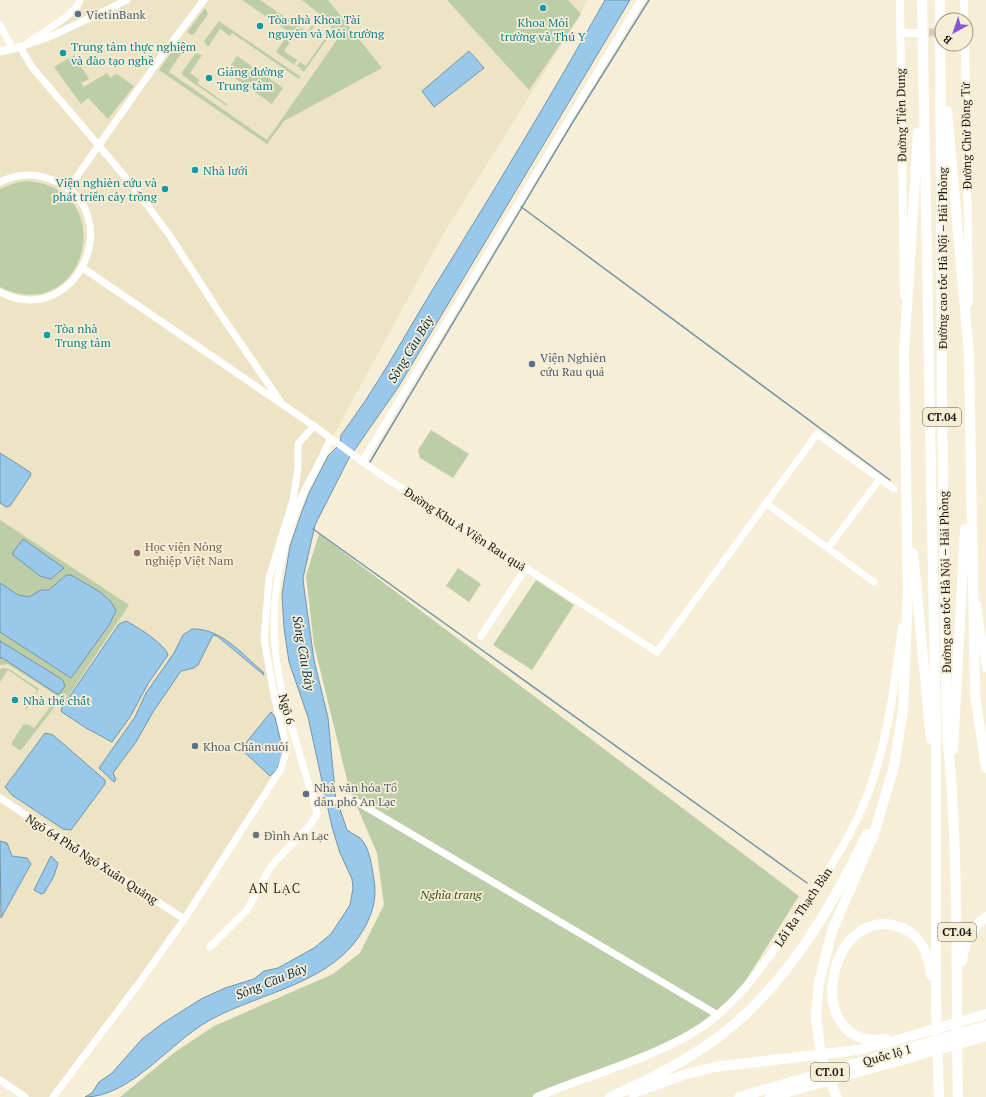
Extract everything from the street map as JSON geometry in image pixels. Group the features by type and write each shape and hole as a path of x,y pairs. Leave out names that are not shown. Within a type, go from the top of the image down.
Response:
{"highway":[{"name":"CT.04","path":"922,0 923,66"},
{"name":"CT.04","path":"940,0 941,66 945,86 969,354"},
{"path":"837,1097 822,1058 816,1017 820,977 832,931 870,845 884,802 894,766 903,710 908,591 904,353 923,66"},
{"name":"Đường cao tốc Hà Nội – Hải Phòng","path":"923,66 935,766 936,999 939,1097"},
{"name":"Đường cao tốc Hà Nội – Hải Phòng","path":"941,66 942,414 947,734 951,767 957,912 956,999 960,1097"},
{"path":"969,354 975,695 986,768"},
{"path":"951,767 956,720 970,460"},
{"path":"907,488 929,724 935,766"},
{"path":"980,733 986,751"},
{"path":"610,1097 663,1072 697,1052 731,1027 760,1001 787,968 815,928 850,868 884,802"},
{"path":"960,1097 963,1051 961,968 963,949 972,932 986,917"},
{"path":"920,1034 881,1040 867,1039 853,1032 839,1018 832,998 832,976 845,947 860,933 876,925 893,925 905,929 912,934 924,948 930,968 932,1034 938,1058"},
{"path":"622,1097 683,1076 715,1068 857,1050 920,1034 986,1014"},
{"name":"CT.01","path":"920,1050 972,1035 986,1026"},
{"name":"CT.01","path":"972,1035 986,1036"},
{"name":"Quốc lộ 1","path":"739,1097 920,1050"},
{"name":"Quốc lộ 1","path":"770,1097 920,1050"}],"main road":[{"name":"Đường Tiên Dung","path":"900,0 904,353"},
{"path":"964,0 964,12"},
{"path":"900,33 917,33"},
{"path":"0,51 16,48"},
{"name":"Đường Chử Đồng Tử","path":"965,52 969,354"},
{"path":"972,578 986,668"},
{"name":"Lối Ra Thạch Bàn","path":"537,1097 666,1048 695,1032 718,1015 742,992 767,960 834,862 863,807 878,764 888,724 908,591"}],"street":[{"path":"16,48 71,13 77,8 80,0"},
{"path":"16,48 54,35 127,0"},
{"path":"68,189 178,33 204,0"},
{"path":"362,462 522,194 641,0"},
{"path":"0,25 16,48 125,174 170,236 222,317 282,404"},
{"path":"0,292 22,299 48,296 66,287 83,268 90,247 90,226 83,207 68,189 53,180 38,175 17,176 1,180"},
{"name":"Đường Khu A Viện Rau quả","path":"83,268 314,426 362,462 657,652 766,504"},
{"path":"53,1097 128,999 184,919 281,769 288,748 274,700 264,640 268,578 293,500 298,468 298,444 314,426"},
{"path":"874,582 766,504 817,434 894,488"},
{"name":"Ngõ 6","path":"210,947 247,910 271,866 316,816 316,801 280,683 275,650 273,613 277,579 288,540 303,496 331,440"},
{"path":"828,548 880,479"},
{"path":"481,636 526,568"},
{"name":"Ngõ 64 Phố Ngô Xuân Quảng","path":"0,798 184,919"},
{"path":"316,801 345,800 359,803 718,1015"},
{"path":"0,1080 25,1097"}],"shaded area":[{"name":"Học viện Nông nghiệp Việt Nam","path":"81,0 587,0 581,14 442,236 283,528 267,578 262,640 285,750 285,758 180,922 49,1097 26,1097 0,1079 0,57 50,41 47,34 83,5"}],"green space":[{"path":"242,0 260,0 307,32 319,16 345,34 302,0 328,0 382,68 284,121 267,144 159,70 180,40 186,46 169,72 267,140 341,34 334,29 304,72 297,66 300,62 306,66 332,28 319,19 306,38 297,32 284,51 297,60 294,65 276,52 289,32"},
{"path":"447,0 568,0 581,14 529,90"},
{"path":"205,8 208,14 194,34 191,35 187,32"},
{"path":"219,21 301,77 299,79 232,33 230,36 220,29 208,47 204,41"},
{"path":"196,53 202,55 190,73 200,80 197,83 228,105 227,106 182,75 182,72"},
{"path":"74,55 89,79 81,83 84,87 107,73 110,78 117,74 134,86 108,119 88,98 81,104 54,67"},
{"path":"237,56 283,88 272,104 226,72"},
{"path":"26,181 56,189 75,206 83,228 82,252 72,274 54,289 30,295 0,287 0,189 15,183"},
{"path":"431,430 469,454 453,478 420,458 418,450"},
{"path":"0,520 129,605 65,701 8,664 0,665"},
{"name":"Nghĩa trang","path":"319,534 799,896 739,991 699,1027 665,1044 532,1097 120,1097 175,1052 214,1026 333,974 360,953 384,905 377,853 349,788 314,645 306,576"},
{"path":"458,568 481,584 469,602 446,586"},
{"path":"536,580 574,605 532,670 493,645"},
{"path":"2,668 9,669 39,689 26,710 25,709 37,690 8,670 0,682 0,670"},
{"path":"54,702 57,703 56,705 22,749 19,750 12,745 12,742 23,725 27,724 34,728"}],"water":[{"name":"Sông Cầu Bây","path":"605,0 630,0 399,386 349,458 315,525 303,578 304,588 314,660 328,718 336,801 347,830 360,838 363,842 368,852 371,864 375,892 374,904 368,921 352,946 335,962 316,974 296,984 210,1020 180,1041 150,1067 118,1088 102,1095 85,1097 92,1093 99,1082 112,1073 142,1039 163,1023 201,999 225,988 254,979 264,971 278,968 314,948 331,934 350,905 353,888 352,879 340,853 332,827 308,717 289,662 284,628 282,594 290,546 309,493 328,456 340,444 341,435 366,400 477,218"},
{"path":"469,51 484,68 434,107 422,91"},
{"path":"0,453 30,472 31,475 10,506 6,507 0,503"},
{"path":"23,539 64,568 51,579 40,576 13,555 13,552"},
{"path":"66,575 71,575 103,595 113,605 116,611 109,625 71,678 0,632 0,583 18,595 29,597 41,590 49,590"},
{"path":"126,621 156,641 162,646 168,655 149,682 130,717 112,742 86,728 62,712 61,709 119,624"},
{"path":"192,629 203,630 222,637 239,650 263,672 264,675 217,636 213,635 198,665 194,668 181,671 153,712 136,742 113,773 116,780 114,782 99,768 135,717 146,693 174,653 183,635"},
{"path":"0,641 63,680 65,686 60,693 57,694 1,657 0,659"},
{"path":"271,712 275,717 283,752 277,769 270,776 241,749"},
{"path":"45,733 53,735 105,780 105,784 71,830 63,829 12,795 5,787"},
{"path":"0,841 7,843 12,856 27,858 31,864 1,918"},
{"path":"51,856 58,863 54,876 44,893 41,894 34,890"}],"waterway":[{"path":"370,462 571,125 649,0"},
{"path":"520,206 890,480"},
{"path":"313,529 807,883"}],"tunnel":[{"path":"917,33 934,32"}],"place":[{"name":"Khoa Môi trường và Thú Y","path":"543,8"},
{"name":"VietinBank","path":"78,14"},
{"name":"Tòa nhà Khoa Tài nguyên và Môi trường","path":"260,26"},
{"name":"Trung tâm thực nghiệm và đào tạo nghề","path":"63,53"},
{"name":"Giảng đường Trung tâm","path":"209,78"},
{"name":"Nhà lưới","path":"195,170"},
{"name":"Viện nghiên cứu và phát triển cây trồng","path":"165,189"},
{"name":"Tòa nhà Trung tâm","path":"47,335"},
{"name":"Viện Nghiên cứu Rau quả","path":"532,364"},
{"name":"Học viện Nông nghiệp Việt Nam","path":"137,553"},
{"name":"Nhà thể chất","path":"15,700"},
{"name":"Khoa Chăn nuôi","path":"195,746"},
{"name":"Nhà văn hóa Tổ dân phố An Lạc","path":"306,794"},
{"name":"Đình An Lạc","path":"256,835"}],"district":[{"name":"AN LẠC","path":"275,888"}]}
